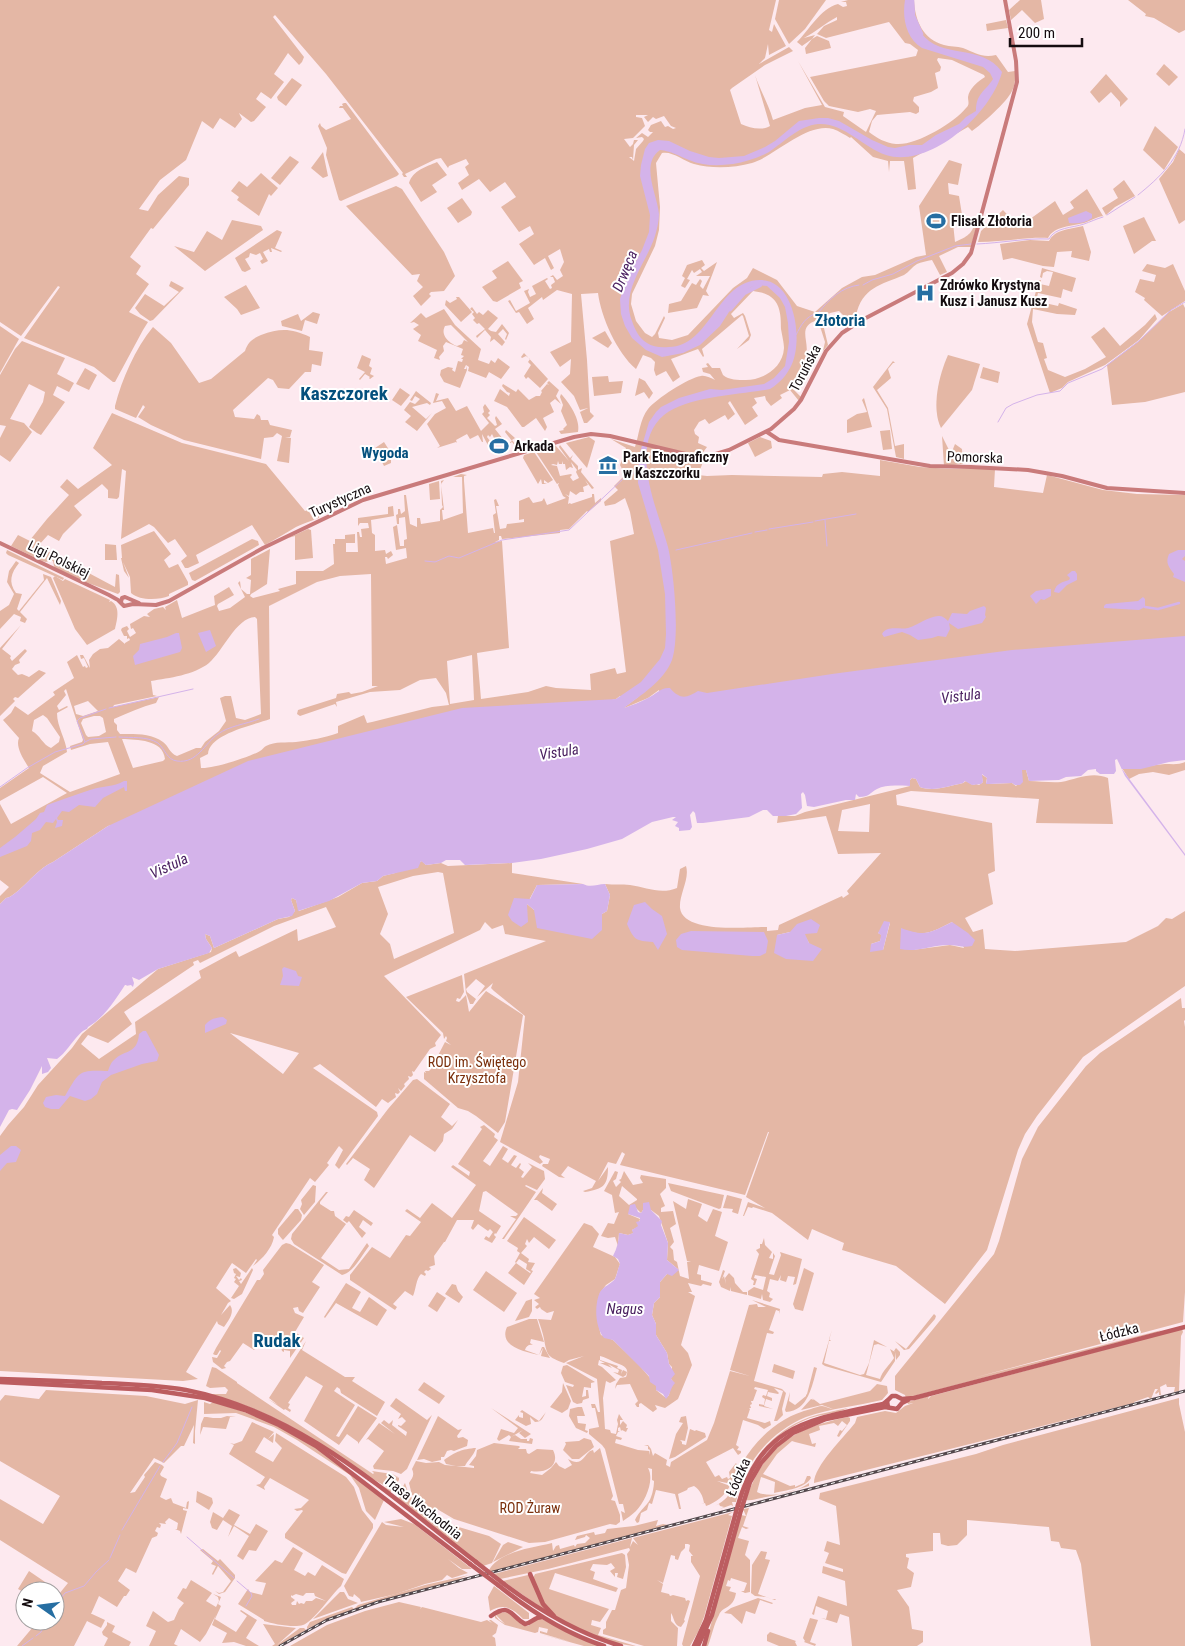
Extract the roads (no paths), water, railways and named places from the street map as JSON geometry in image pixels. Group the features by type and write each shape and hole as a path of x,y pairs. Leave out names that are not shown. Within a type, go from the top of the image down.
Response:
{"main road":[{"name":"Toruńska","path":"628,440 694,456 709,456 729,450 767,432 785,418 800,402 826,351 842,333 862,320 952,273 962,265 971,252 1017,82 1016,61 1005,0"},
{"name":"Pomorska","path":"767,432 779,440 916,464 938,467 1028,470 1062,476 1106,488 1185,493"},
{"name":"Turystyczna","path":"129,605 157,605 167,602 263,548 363,500 584,435 601,435 628,440"},
{"name":"Ligi Polskiej","path":"0,543 122,600"},
{"path":"130,599 129,605 124,606 122,600 126,597 146,605"},
{"name":"Łódzka","path":"900,1401 1185,1327"},
{"path":"0,1380 152,1390 205,1396"},
{"name":"Trasa Wschodnia","path":"205,1396 230,1401 269,1416 316,1441 370,1480 531,1604 562,1623 598,1639 621,1646"},
{"name":"Trasa Wschodnia","path":"205,1396 266,1418 316,1446 526,1606 542,1617 579,1636 604,1646"},
{"path":"892,1396 900,1401 899,1408 895,1410 888,1407 887,1401 892,1396"},
{"name":"Łódzka","path":"740,1505 745,1482 754,1465 768,1447 785,1433 800,1424 817,1418 883,1404 887,1401"},
{"name":"Łódzka","path":"695,1645 706,1620 740,1505 758,1466 771,1450 788,1436 805,1427 824,1420 888,1407"},
{"name":"Łódzka","path":"695,1645 712,1615 738,1511"},
{"path":"530,1574 542,1604 562,1623"},
{"path":"526,1606 532,1613 532,1621"},
{"path":"491,1616 499,1611 506,1610 513,1613 522,1623 528,1624 537,1617 542,1617"},
{"path":"704,1646 712,1615"}],"water":[{"name":"Vistula","path":"905,0 912,0 914,21 921,33 929,41 950,50 984,57 994,63 1002,72 996,88 973,120 939,146 921,154 903,157 886,155 836,127 818,124 798,131 765,154 742,162 722,165 705,164 660,150 654,156 651,163 651,180 658,206 658,222 655,236 636,278 629,299 632,321 636,331 644,341 657,347 683,344 694,337 733,290 745,283 760,280 772,283 781,290 788,300 796,326 797,340 790,368 780,381 770,389 715,397 686,404 664,415 653,428 648,443 646,461 648,479 670,558 674,588 676,636 672,660 664,675 624,708 667,688 670,688 677,695 684,697 698,691 707,693 1012,650 1185,636 1185,760 1141,769 1122,769 1185,856 1125,776 1117,759 1115,760 1116,771 1114,774 1100,774 1096,769 1088,770 1081,776 1066,777 1059,780 1029,781 1026,770 1022,770 1023,782 1020,785 1012,783 986,784 987,778 982,774 983,782 981,784 972,785 965,781 936,789 920,787 916,779 912,778 910,786 885,786 865,796 859,797 856,794 855,800 846,800 814,807 807,806 803,792 801,794 802,808 796,814 786,816 773,816 767,810 763,810 749,817 697,823 693,811 690,815 692,827 690,830 679,831 679,828 675,826 678,822 672,820 676,817 673,817 652,822 622,839 541,859 512,863 465,865 460,860 446,860 441,863 426,865 421,861 418,868 383,876 377,881 362,883 329,901 298,911 296,900 292,898 295,911 292,916 278,919 214,948 210,936 205,934 212,948 209,953 158,969 139,980 132,977 133,987 125,985 105,1013 83,1031 61,1056 57,1059 47,1058 51,1068 48,1072 42,1074 42,1066 17,1110 9,1110 0,1127 0,904 6,898 16,893 47,865 108,826 248,761 462,708 616,699 641,682 660,659 665,648 665,594 658,550 638,483 639,456 649,422 661,407 679,398 710,389 722,390 764,384 774,378 785,366 789,342 785,307 780,298 767,286 759,285 751,287 742,294 720,326 700,345 683,353 662,357 646,350 632,338 621,314 620,299 627,278 649,232 650,215 640,176 645,149 649,143 658,140 669,141 709,157 744,156 775,141 799,121 819,118 839,121 872,140 895,148 922,145 936,135 959,124 976,111 979,96 993,79 990,73 983,67 922,48 917,44 906,27 904,14"},
{"path":"1086,211 1092,214 1092,218 1081,223 1069,223 1068,218"},
{"path":"1178,550 1185,550 1185,556 1182,559 1185,561 1185,582 1173,577 1174,574 1169,567 1169,554"},
{"path":"1075,571 1077,574 1077,580 1067,585 1059,593 1054,592 1058,585 1069,580 1070,578 1067,575"},
{"path":"1051,589 1051,596 1044,600 1041,599 1036,604 1030,596 1036,591"},
{"path":"1143,597 1145,599 1145,607 1139,610 1104,608 1106,604 1138,601"},
{"path":"984,606 986,608 986,617 982,623 958,629 949,623 950,629 946,637 938,636 918,640 902,632 884,637 882,634 887,630 908,628 926,619 938,616 948,621 952,613 967,614"},
{"path":"210,630 216,646 206,652 198,633"},
{"path":"179,633 182,648 180,652 135,665 133,656 139,650 140,644"},
{"path":"127,781 127,791 125,791 124,787 103,798 95,807 79,805 69,812 62,811 57,818 58,820 63,820 62,826 55,828 56,819 53,823 46,822 40,830 32,833 31,841 27,846 0,857 0,848 36,819 40,813 44,812 47,805 90,790"},
{"path":"583,884 591,886 605,884 610,895 607,911 602,914 602,930 592,939 537,928 534,910 527,904 528,922 521,927 512,921 508,915 514,898 530,899 537,885"},
{"path":"645,902 662,916 667,934 658,950 653,942 636,939 627,924 634,905"},
{"path":"811,919 820,925 817,933 805,934 809,943 822,949 813,961 786,959 774,953 777,935 790,932 797,924"},
{"path":"884,921 890,922 883,950 870,952 871,944 880,941 881,935 878,933"},
{"path":"952,922 975,940 972,946 942,945 912,950 900,949 901,928 922,933 938,929"},
{"path":"691,931 764,932 768,941 766,953 760,956 752,956 682,950 677,947 676,940 681,934"},
{"path":"284,967 296,971 298,976 302,977 299,986 280,985 283,976 282,969"},
{"path":"223,1017 227,1020 226,1024 205,1033 205,1025 207,1023 213,1019"},
{"path":"146,1031 159,1055 157,1061 111,1075 102,1082 97,1094 91,1099 85,1101 70,1096 59,1109 45,1107 43,1103 46,1097 65,1096 81,1073 108,1071 113,1061 133,1049 138,1041 139,1034"},
{"path":"11,1146 16,1146 21,1150 16,1162 7,1163 0,1171 0,1155"},
{"name":"Nagus","path":"649,1202 651,1210 662,1221 661,1225 668,1243 667,1260 679,1270 672,1276 667,1274 660,1282 660,1297 654,1303 652,1315 656,1324 656,1335 667,1353 669,1364 675,1374 671,1379 675,1383 666,1399 663,1394 656,1390 656,1386 650,1382 649,1376 613,1340 604,1338 596,1316 600,1292 615,1279 620,1264 618,1259 613,1256 618,1244 619,1233 628,1235 633,1233 632,1230 638,1226 636,1222 640,1221 640,1218 628,1214 630,1205 635,1204 638,1212 641,1213 643,1203"}],"waterway":[{"name":"Drwęca","path":"912,0 913,16 921,34"},
{"path":"1138,195 1161,174 1174,158 1185,129"},
{"path":"1107,215 1135,197"},
{"path":"977,244 1049,239 1055,232 1103,217"},
{"path":"863,285 872,280 893,274 917,261 955,246 971,244"},
{"name":"Drwęca","path":"730,309 744,293 760,285"},
{"path":"819,312 836,294 847,288 859,285"},
{"path":"998,422 1006,408 1013,404 1037,395 1060,391 1068,383 1102,369 1139,341 1171,310 1185,302"},
{"path":"796,335 806,319 817,313"},
{"path":"629,475 636,472 640,473"},
{"path":"425,561 435,562 449,556 459,558 502,540 569,530 625,477"},
{"path":"815,521 856,514"},
{"path":"825,520 827,546"},
{"path":"769,529 813,522"},
{"path":"755,532 767,530"},
{"path":"676,550 752,533"},
{"path":"1145,607 1158,609 1179,603"},
{"path":"109,708 193,689"},
{"path":"0,787 27,768 55,752 83,744 85,742 77,721 80,718 106,709"},
{"path":"119,737 144,738 154,741 160,745 171,759 184,761 195,756 222,731 259,719"},
{"path":"85,742 91,739 116,737"},
{"path":"163,1462 177,1443 192,1407"},
{"path":"122,1530 160,1466"},
{"path":"110,1558 120,1535"},
{"path":"187,1537 234,1578"},
{"path":"65,1593 84,1586 109,1560"},
{"path":"237,1581 251,1593 252,1596 246,1606"},
{"path":"36,1636 41,1631"},
{"path":"22,1646 33,1638"}],"railway":[{"path":"280,1646 327,1620 378,1602 1185,1391"}],"place":[{"name":"Flisak Złotoria","path":"936,221"},
{"name":"Zdrówko Krystyna Kusz i Janusz Kusz","path":"925,293"},
{"name":"Arkada","path":"499,446"},
{"name":"Park Etnograficzny w Kaszczorku","path":"608,465"}],"district":[{"name":"Złotoria","path":"840,320"},
{"name":"Kaszczorek","path":"344,393"},
{"name":"Wygoda","path":"385,453"},
{"name":"Rudak","path":"277,1340"}],"park label":[{"name":"ROD im. Świętego Krzysztofa","path":"477,1070"},
{"name":"ROD Żuraw","path":"530,1508"}]}
